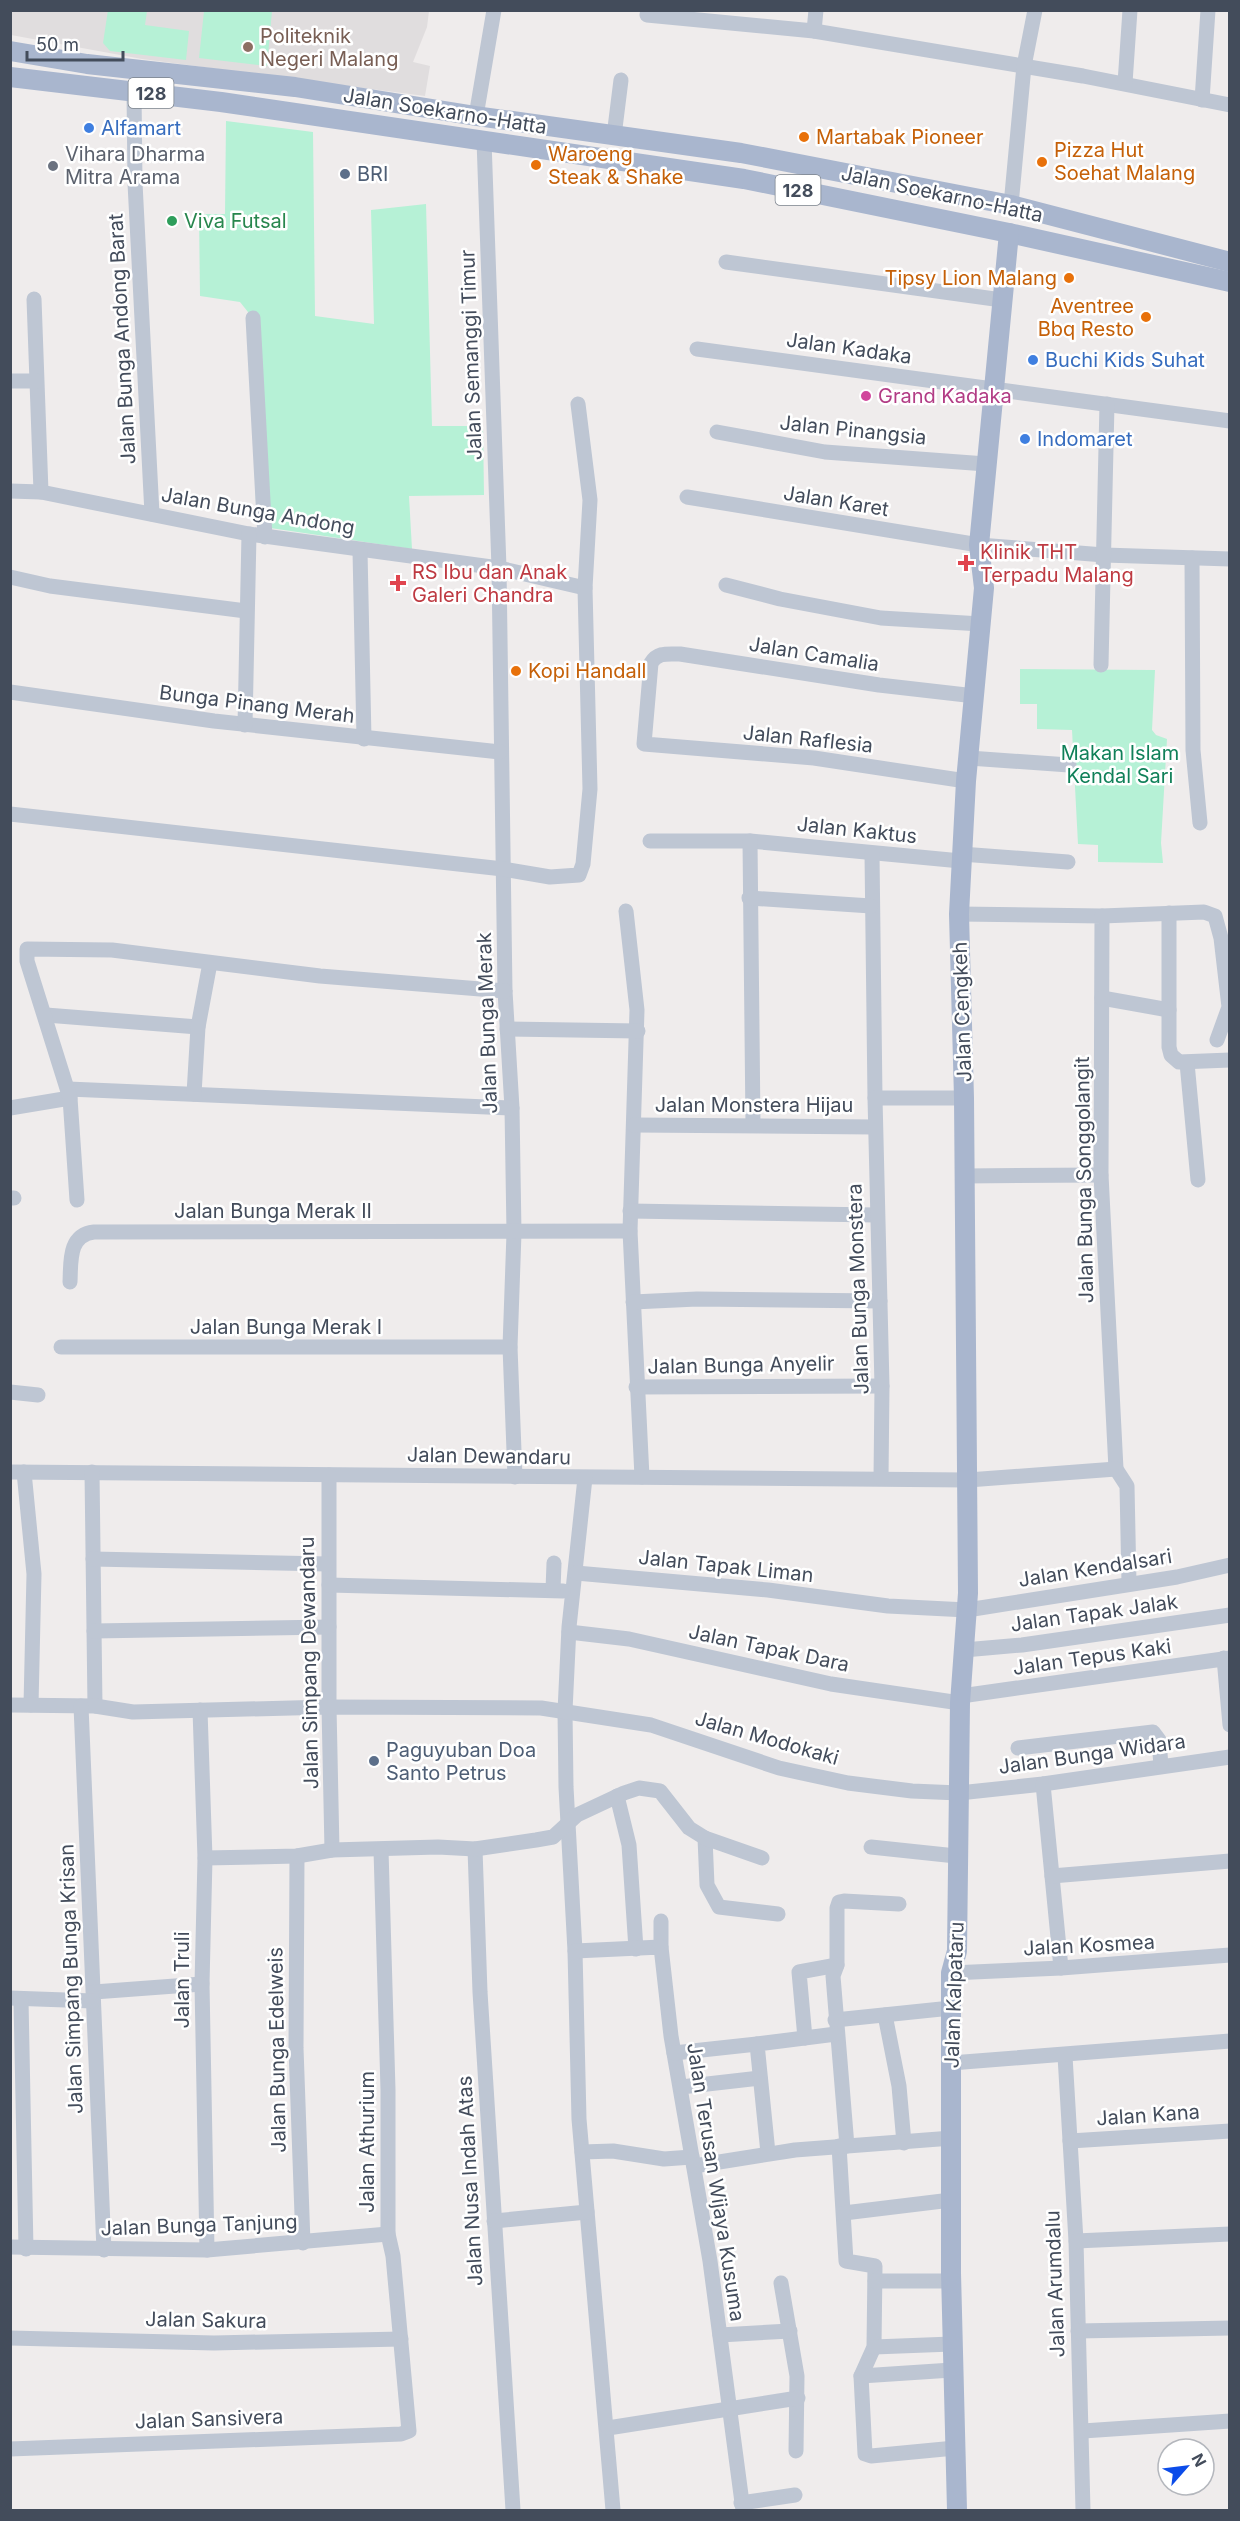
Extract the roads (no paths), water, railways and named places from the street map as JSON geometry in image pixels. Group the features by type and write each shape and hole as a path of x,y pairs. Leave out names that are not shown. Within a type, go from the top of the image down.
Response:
{"main road":[{"name":"Jalan Soekarno-Hatta","path":"10,51 87,64 300,88 476,116 741,153 1011,205 1230,262"},
{"name":"Jalan Soekarno-Hatta","path":"10,77 297,113 744,179 1009,233 1230,282"},
{"path":"297,113 300,88"},
{"path":"585,154 586,132"},
{"name":"Jalan Cengkeh","path":"968,1480 961,857 984,588 979,545 1009,233"},
{"name":"Jalan Kalpataru","path":"957,2511 951,2281 951,1973 957,1951 956,1856 960,1700 967,1610 968,1480"}],"street":[{"path":"476,116 494,10"},
{"path":"814,31 816,10"},
{"path":"1011,205 1024,66 1035,10"},
{"path":"1125,83 1130,10"},
{"path":"1202,100 1208,10"},
{"path":"647,15 814,31 1125,83 1230,105"},
{"path":"614,136 621,80"},
{"name":"Jalan Bunga Andong Barat","path":"134,91 135,183 152,514"},
{"name":"Jalan Semanggi Timur","path":"484,140 499,568"},
{"path":"726,262 1002,300"},
{"path":"34,299 42,492"},
{"path":"253,318 265,537"},
{"name":"Jalan Kadaka","path":"697,349 1230,421"},
{"path":"10,381 36,381"},
{"path":"10,814 503,869 550,877 571,878 579,875 583,864 590,789 585,588 590,500 578,404"},
{"path":"1101,665 1107,404"},
{"name":"Jalan Pinangsia","path":"717,432 825,452 986,464"},
{"name":"Jalan Bunga Andong","path":"10,491 42,492 265,537 499,568 585,588"},
{"name":"Jalan Karet","path":"687,498 979,545 1104,555 1223,559"},
{"path":"245,725 249,534"},
{"path":"360,551 364,739"},
{"path":"1192,558 1193,750 1200,823"},
{"name":"Jalan Bunga Merak","path":"499,568 505,991 512,1108 514,1233 510,1347 515,1477"},
{"path":"10,577 50,586 246,611"},
{"path":"726,585 780,599 881,618 981,624"},
{"name":"Jalan Camalia","path":"644,744 651,663 655,657 662,654 680,654 879,685 975,696"},
{"name":"Bunga Pinang Merah","path":"10,692 245,725 500,752"},
{"name":"Jalan Raflesia","path":"644,744 814,758 966,781"},
{"path":"969,758 1069,765"},
{"name":"Jalan Kaktus","path":"650,841 750,841 872,854 1068,862"},
{"path":"750,841 753,1125"},
{"name":"Jalan Bunga Monstera","path":"872,854 874,1126 882,1386 882,1478"},
{"path":"749,898 871,906"},
{"path":"626,911 634,969 638,1031 630,1231 642,1477"},
{"path":"960,914 1102,916 1209,912 1215,916 1218,924 1229,1007 1217,1040"},
{"path":"1169,913 1169,1047 1171,1055 1179,1062 1223,1060"},
{"name":"Jalan Bunga Songgolangit","path":"1102,916 1101,1175 1116,1469 1127,1486 1129,1583"},
{"path":"77,1200 69,1094 46,1015 27,961 26,951 29,948 112,950 320,976 505,991"},
{"path":"194,1094 198,1027 210,963"},
{"path":"1102,998 1169,1010"},
{"path":"46,1015 198,1027"},
{"path":"507,1029 638,1031"},
{"path":"1192,1062 1198,1180"},
{"path":"10,1108 69,1094 194,1094 512,1108"},
{"path":"875,1098 964,1098"},
{"name":"Jalan Monstera Hijau","path":"634,1125 874,1126"},
{"path":"963,1176 1101,1175"},
{"path":"630,1211 877,1215"},
{"name":"Jalan Bunga Merak II","path":"70,1282 73,1247 87,1233 630,1231"},
{"path":"633,1302 697,1299 880,1301"},
{"name":"Jalan Bunga Merak I","path":"61,1347 510,1347"},
{"name":"Jalan Bunga Anyelir","path":"636,1387 882,1386"},
{"path":"10,1392 38,1395"},
{"name":"Jalan Dewandaru","path":"17,1472 968,1480 1116,1469"},
{"path":"17,1472 34,1574 32,1705"},
{"name":"Jalan Simpang Bunga Krisan","path":"92,1472 94,1631 88,1706 94,1997 104,2250"},
{"name":"Jalan Simpang Dewandaru","path":"329,1475 329,1707 332,1850"},
{"path":"585,1478 569,1632 565,1711 568,1824 582,2152 608,2427 613,2511"},
{"path":"93,1559 328,1564"},
{"path":"329,1585 558,1590 554,1563"},
{"name":"Jalan Kendalsari","path":"967,1610 1177,1577 1230,1565"},
{"name":"Jalan Tapak Liman","path":"576,1573 768,1590 888,1606 967,1610"},
{"name":"Jalan Tapak Jalak","path":"964,1650 1023,1645 1230,1615"},
{"path":"94,1631 329,1627"},
{"name":"Jalan Tapak Dara","path":"569,1632 629,1639 831,1684 960,1700"},
{"path":"1227,1658 1230,1725"},
{"name":"Jalan Tepus Kaki","path":"960,1700 1227,1658"},
{"name":"Jalan Modokaki","path":"10,1705 88,1706 133,1712 495,1706 565,1711 651,1725 779,1768 848,1784 891,1790 959,1793"},
{"name":"Jalan Truli","path":"200,1710 205,1858 202,1984 207,2250"},
{"path":"1018,1748 1153,1732 1159,1740 1161,1766"},
{"name":"Jalan Bunga Widara","path":"959,1793 1043,1784 1230,1757"},
{"path":"1043,1784 1061,1968"},
{"path":"205,1858 297,1856 332,1850 438,1847 475,1849 553,1837 584,1811 639,1788 660,1791 689,1828 705,1838 762,1858"},
{"path":"617,1796 629,1845 636,1949"},
{"path":"705,1838 707,1885 718,1908 778,1914"},
{"path":"871,1847 956,1856"},
{"name":"Jalan Nusa Indah Atas","path":"475,1849 480,1992 513,2511"},
{"name":"Jalan Athurium","path":"381,1850 388,2090 388,2234 393,2256 408,2432"},
{"name":"Jalan Bunga Edelweis","path":"297,1856 296,2048 303,2243"},
{"path":"1052,1876 1230,1861"},
{"path":"899,1904 840,1902 837,1908 837,1965 833,1976 847,2262 875,2265 874,2347 861,2376 865,2454 871,2456 955,2448"},
{"name":"Jalan Terusan Wijaya Kusuma","path":"661,1921 661,1947 674,2053 720,2335 742,2507"},
{"path":"575,1951 661,1947"},
{"name":"Jalan Kosmea","path":"951,1973 1061,1968 1230,1954"},
{"path":"805,2038 799,1972 837,1965"},
{"path":"18,2248 16,1999 94,1997 202,1984"},
{"path":"674,2053 805,2038 836,2027 885,2015 951,2008"},
{"path":"885,2015 899,2086 904,2142"},
{"path":"951,2063 1230,2041"},
{"path":"757,2044 768,2153"},
{"name":"Jalan Arumdalu","path":"1065,2055 1076,2241 1083,2431 1083,2511"},
{"path":"681,2087 760,2078"},
{"name":"Jalan Kana","path":"1070,2141 1230,2131"},
{"path":"582,2152 613,2151 664,2159 739,2161 768,2153 952,2138"},
{"path":"844,2213 951,2200"},
{"path":"494,2221 587,2212"},
{"name":"Jalan Bunga Tanjung","path":"18,2248 207,2250 388,2234"},
{"path":"1076,2241 1230,2234"},
{"path":"875,2281 951,2281"},
{"path":"781,2283 790,2331 798,2398 796,2451"},
{"path":"1078,2331 1230,2328"},
{"path":"720,2335 790,2331"},
{"name":"Jalan Sakura","path":"10,2338 214,2343 400,2339"},
{"path":"874,2347 952,2344"},
{"path":"861,2376 952,2370"},
{"path":"608,2427 798,2398"},
{"path":"1083,2431 1230,2421"},
{"name":"Jalan Sansivera","path":"10,2449 408,2432"},
{"path":"742,2507 795,2495"}],"place":[{"name":"Politeknik Negeri Malang","path":"248,47"},
{"name":"Alfamart","path":"89,128"},
{"name":"Martabak Pioneer","path":"804,137"},
{"name":"Pizza Hut Soehat Malang","path":"1042,162"},
{"name":"Waroeng Steak & Shake","path":"536,165"},
{"name":"Vihara Dharma Mitra Arama","path":"53,166"},
{"name":"BRI","path":"345,174"},
{"name":"Viva Futsal","path":"172,221"},
{"name":"Tipsy Lion Malang","path":"1069,278"},
{"name":"Aventree Bbq Resto","path":"1146,317"},
{"name":"Buchi Kids Suhat","path":"1033,360"},
{"name":"Grand Kadaka","path":"866,396"},
{"name":"Indomaret","path":"1025,439"},
{"name":"Klinik THT Terpadu Malang","path":"966,563"},
{"name":"RS Ibu dan Anak Galeri Chandra","path":"398,583"},
{"name":"Kopi Handall","path":"516,671"},
{"name":"Paguyuban Doa Santo Petrus","path":"374,1761"}],"park label":[{"name":"Makan Islam Kendal Sari","path":"1120,764"}]}
